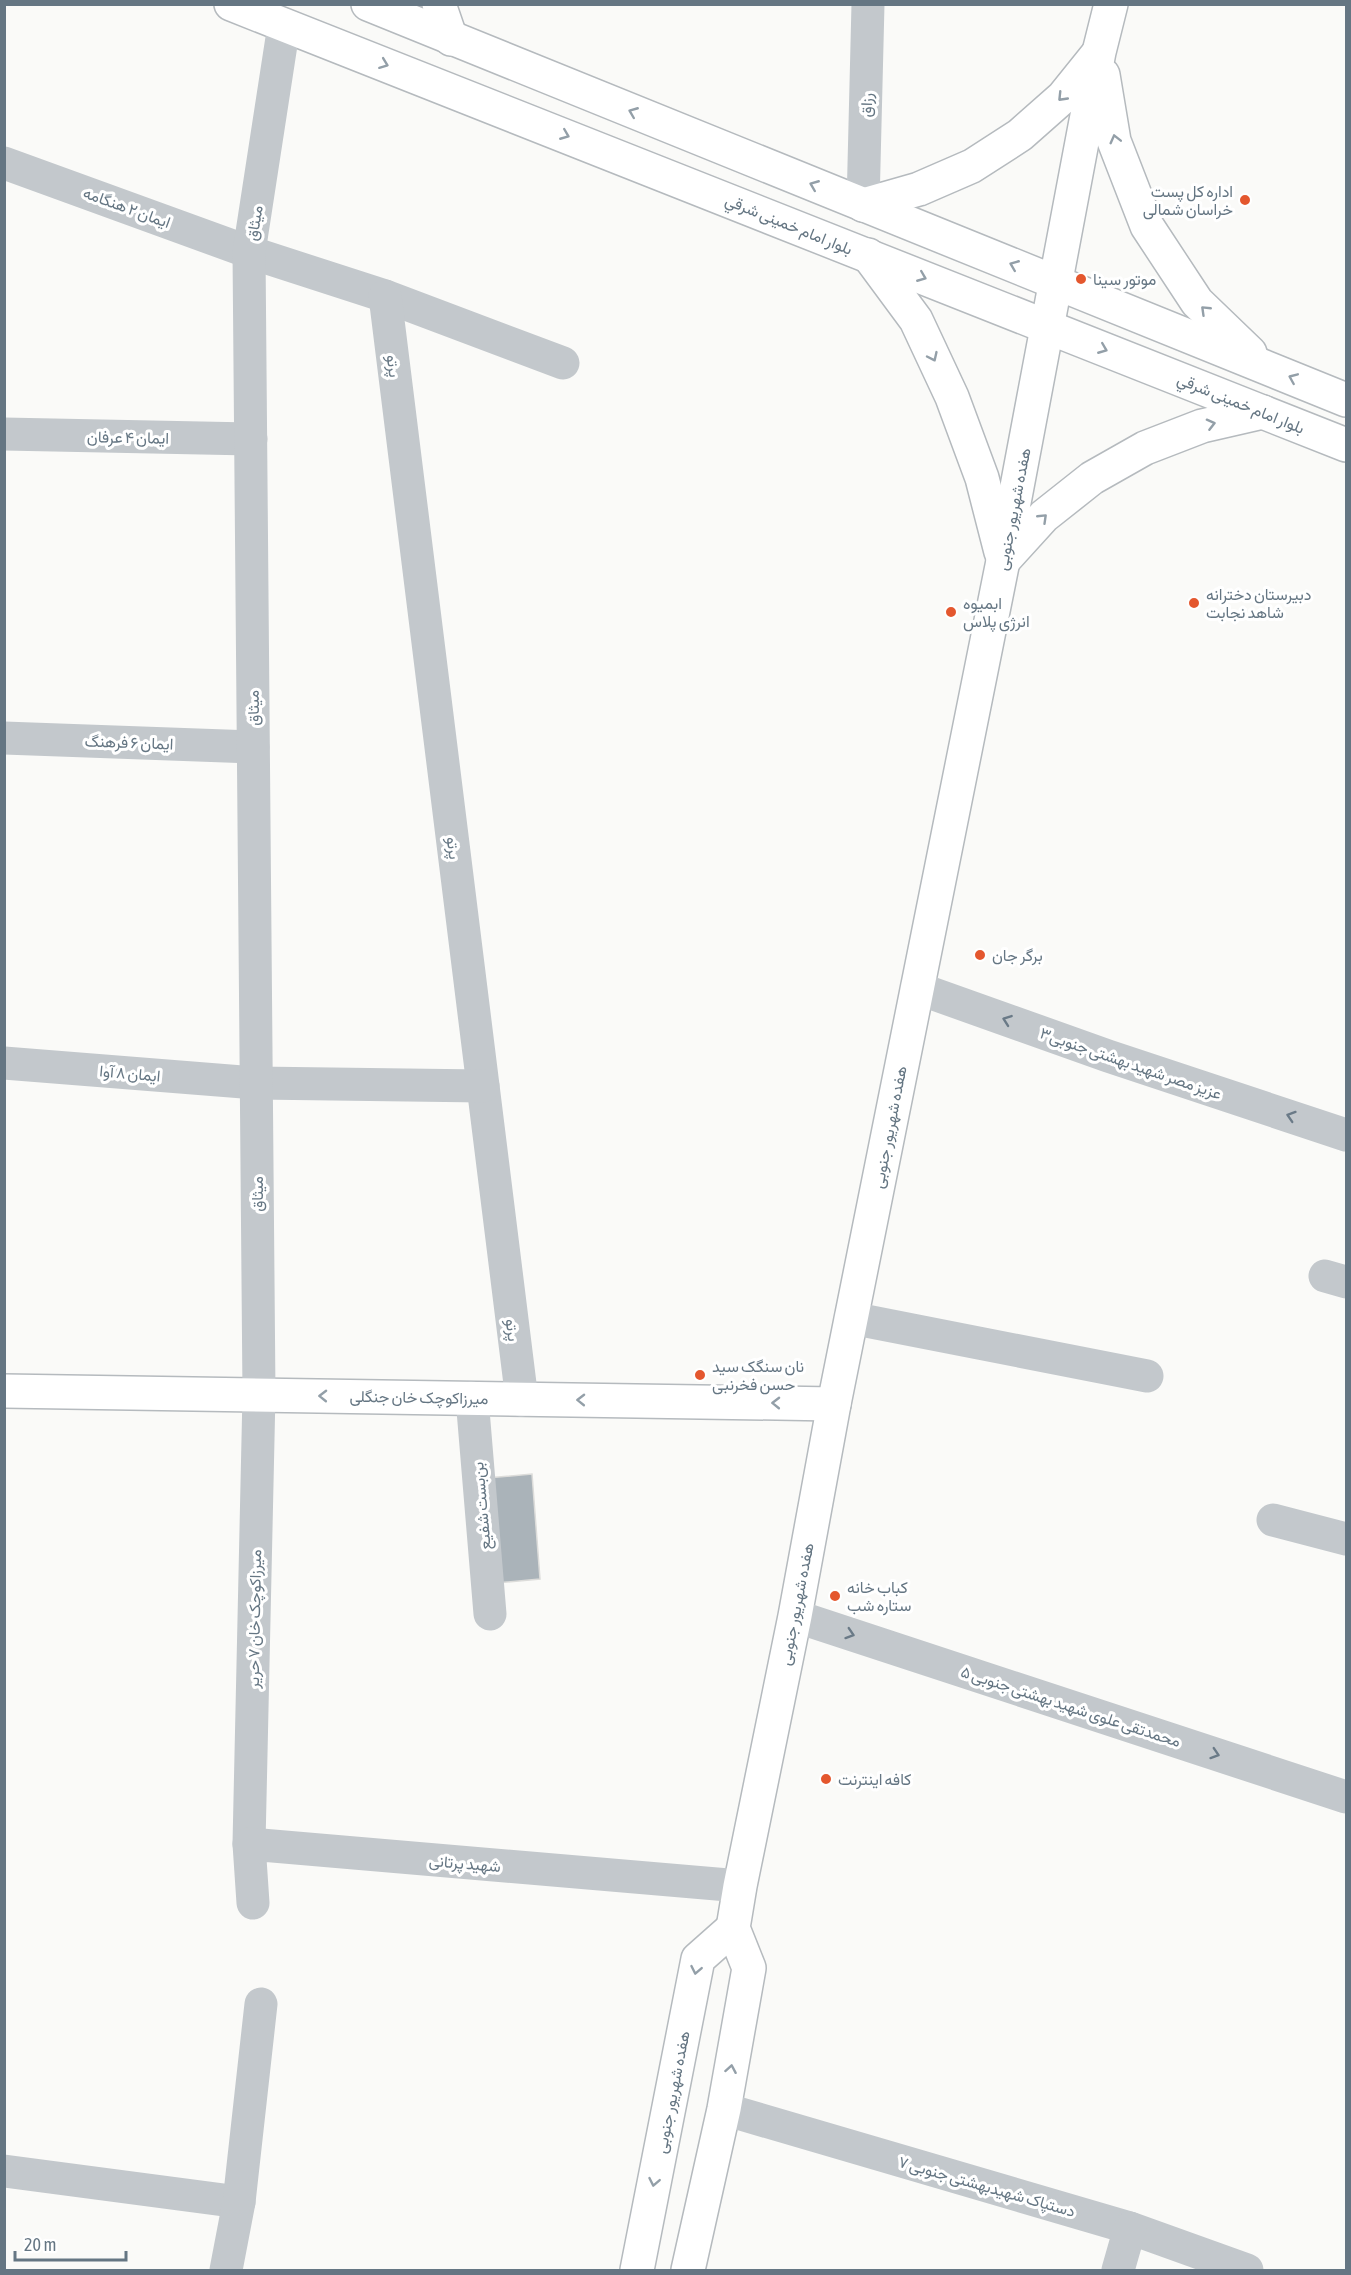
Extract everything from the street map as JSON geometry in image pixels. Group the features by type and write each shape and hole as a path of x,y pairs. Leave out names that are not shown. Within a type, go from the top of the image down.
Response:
{"main road":[{"name":"بلوار امام خمینی شرقي","path":"231,4 1347,445"},
{"path":"340,47 362,34 366,22 360,4"},
{"path":"368,4 443,26 863,205 1347,400"},
{"path":"1056,282 1111,4"},
{"path":"425,80 416,58 420,47 443,26"},
{"path":"863,205 919,189 982,160 1020,135 1063,96 1100,52"},
{"path":"1100,52 1114,141 1147,226 1197,302 1263,365"},
{"path":"868,255 916,320 952,397 982,478 1003,561"},
{"name":"هفده شهریور جنوبی","path":"637,2271 698,1959 733,1928 1056,282"},
{"path":"1003,561 1044,516 1092,478 1145,448 1202,426 1263,412"},
{"name":"میرزاکوچک خان جنگلی","path":"4,1391 834,1404"},
{"path":"688,2271 724,2109 749,1968 733,1928"}],"street":[{"name":"رزاق","path":"863,205 868,4"},
{"name":"میثاق","path":"259,1394 249,252 284,25"},
{"name":"ایمان ۲ هنگامه","path":"4,163 249,252 385,296 562,363"},
{"name":"پرتو","path":"385,296 522,1400"},
{"name":"ایمان ۴ عرفان","path":"4,434 251,439"},
{"name":"ایمان ۶ فرهنگ","path":"4,738 254,747"},
{"name":"عزیز مصر شهید بهشتی جنوبی۳","path":"917,988 1108,1056 1347,1135"},
{"name":"ایمان ۸ آوا","path":"4,1063 256,1083 483,1086"},
{"path":"852,1318 1147,1376"},
{"name":"میرزاکوچک خان ۷ حریر","path":"249,1844 259,1394"},
{"name":"بن‌بست شفیع","path":"472,1398 490,1614"},
{"path":"1274,1520 1347,1539"},
{"name":"محمدتقی علوی شهید بهشتی جنوبی ۵","path":"795,1616 1347,1797"},
{"path":"249,1844 253,1903"},
{"name":"شهید پرتانی","path":"249,1844 740,1886"},
{"path":"232,2269 261,2004"},
{"name":"دستپاک شهیدبهشتی جنوبی ۷","path":"724,2109 1130,2228 1247,2271"},
{"path":"4,2171 239,2202"},
{"path":"1118,2271 1130,2228"}],"building":[{"path":"532,1474 540,1579 496,1583 487,1478"}],"place":[{"name":"اداره کل پست خراسان شمالی","path":"1245,200"},
{"name":"موتور سینا","path":"1081,279"},
{"name":"دبیرستان دخترانه شاهد نجابت","path":"1194,603"},
{"name":"ابمیوه انرژی پلاس","path":"951,612"},
{"name":"برگر جان","path":"980,955"},
{"name":"نان سنگک سید حسن فخرنبی","path":"700,1375"},
{"name":"کباب خانه ستاره شب","path":"835,1596"},
{"name":"کافه اینترنت","path":"826,1779"}]}
